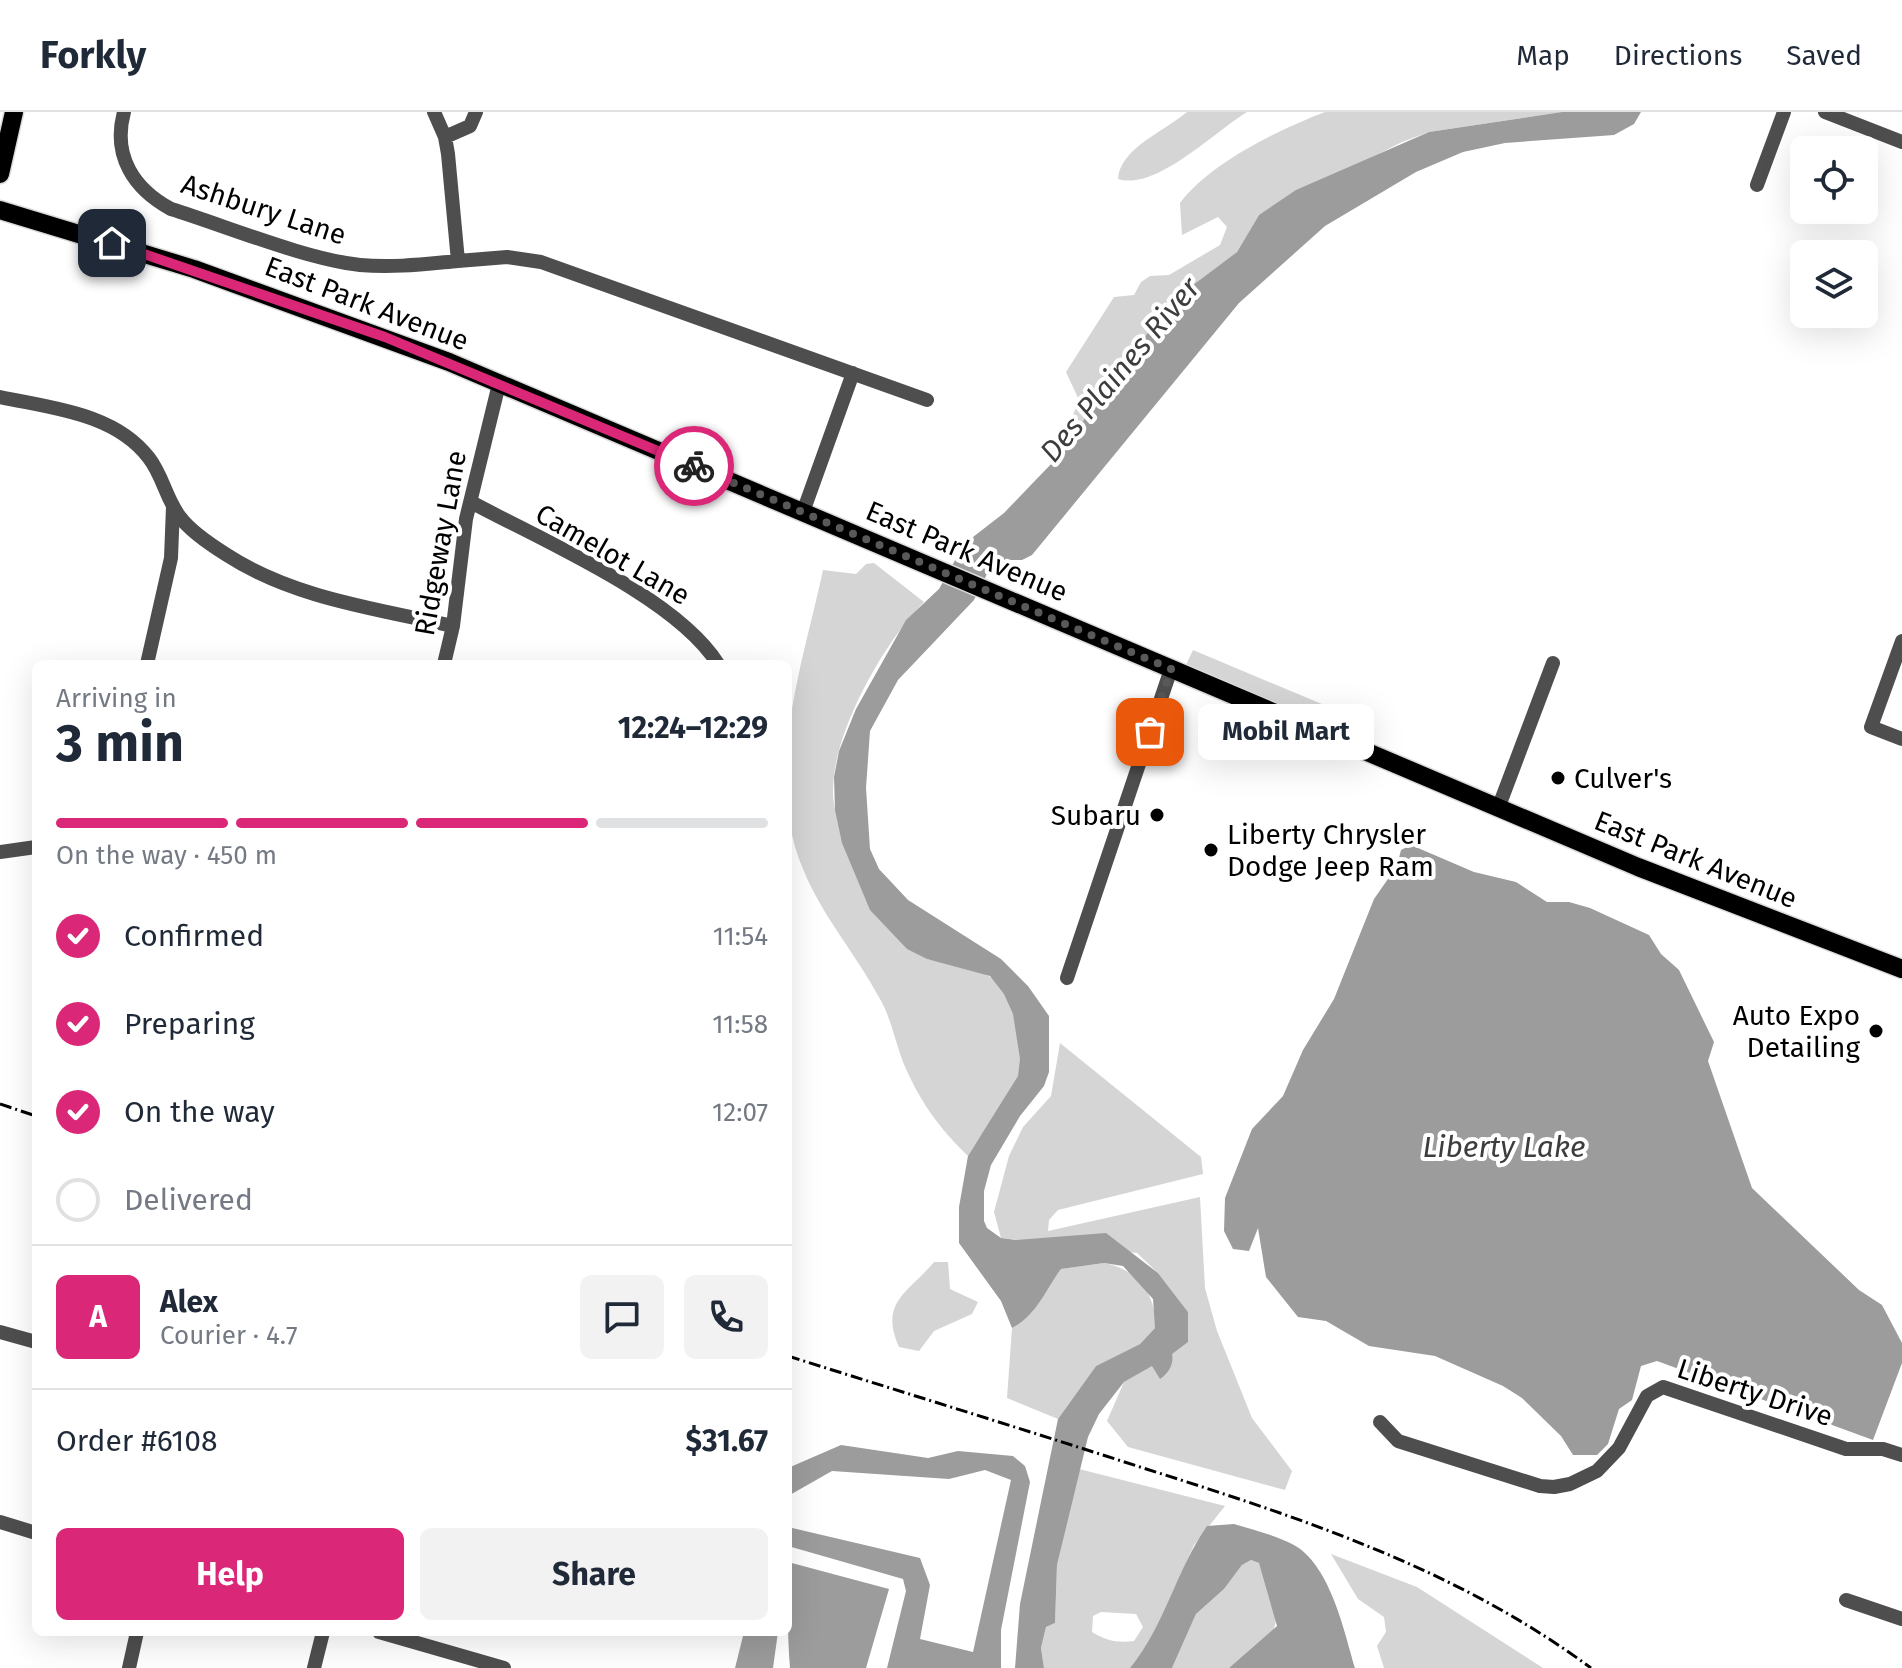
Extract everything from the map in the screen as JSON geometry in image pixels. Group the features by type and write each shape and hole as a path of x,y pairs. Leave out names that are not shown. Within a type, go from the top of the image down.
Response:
{"main road":[{"path":"0,174 14,112"},
{"name":"East Park Avenue","path":"0,210 209,274 369,331 1761,917 1902,969"}],"street":[{"name":"Ashbury Lane","path":"124,112 120,141 127,168 151,198 171,209 357,265 398,268 507,257 541,262 927,400"},
{"path":"445,137 470,126 476,112"},
{"path":"1757,185 1784,112"},
{"path":"1825,112 1902,142"},
{"path":"439,114 445,137 458,261"},
{"path":"803,512 853,373"},
{"name":"Ridgeway Lane","path":"445,660 453,626 471,502 499,384"},
{"path":"0,397 91,418 120,432 148,456 180,517 205,540 260,575 343,601 453,626"},
{"name":"Camelot Lane","path":"471,502 641,594 683,623 715,660"},
{"path":"148,660 171,558 173,505"},
{"path":"1902,641 1871,727 1902,739"},
{"path":"1499,806 1553,663"},
{"path":"1067,978 1171,669"},
{"path":"0,852 32,848"},
{"path":"0,1332 32,1341"},
{"name":"Liberty Drive","path":"1380,1422 1398,1441 1540,1486 1570,1484 1597,1471 1619,1448 1647,1396 1663,1387 1841,1447 1883,1449 1902,1455"},
{"path":"0,1522 32,1532"},
{"path":"1846,1600 1902,1619"},
{"path":"129,1668 136,1636"},
{"path":"314,1668 322,1636"},
{"path":"393,1636 504,1668"}],"shaded area":[{"path":"1187,112 1247,112 1167,168 1133,180 1118,179 1121,168 1135,149"},
{"path":"1325,112 1562,112 1429,132 1402,142 1259,215 1237,252 1185,291 1054,462 1079,400 1066,372 1114,297 1134,295 1141,282 1150,276 1169,275 1220,245 1227,227 1218,217 1182,235 1180,203 1209,174 1246,149"},
{"path":"874,563 924,602 891,642 846,728 833,785 835,809 927,959 987,975 1005,993 1011,1006 1020,1036 1021,1065 1018,1077 968,1156 938,1124 916,1089 903,1062 884,1006 811,886 792,833 792,708 823,570 856,574 866,564"},
{"path":"1193,650 1367,723 1361,739 1186,665"},
{"path":"1060,1043 1201,1157 1203,1174 1058,1210 1049,1220 1048,1231 1200,1197 1205,1288 1217,1331 1252,1418 1292,1471 1285,1490 1128,1447 1107,1421 1124,1382 1171,1354 1188,1312 1158,1273 1137,1253 1001,1238 994,1212 1009,1156 1023,1127 1051,1096"},
{"path":"934,1262 948,1262 950,1289 978,1302 972,1314 934,1331 919,1351 899,1347 892,1319 894,1309 899,1299"},
{"path":"1104,1263 1126,1271 1143,1285 1153,1304 1155,1328 1140,1344 1096,1366 1058,1419 1007,1398 1012,1328 1034,1309 1061,1269"},
{"path":"1079,1469 1225,1506 1194,1545 1152,1641 1130,1668 1044,1668 1041,1648 1046,1627 1055,1623 1057,1565","holes":["1101,1612 1136,1614 1143,1627 1134,1641 1112,1641 1092,1632 1093,1616"]},
{"path":"1331,1554 1417,1587 1543,1668 1384,1668 1377,1646 1386,1632 1384,1617 1358,1599"},
{"path":"1251,1560 1259,1563 1277,1617 1273,1632 1229,1668 1172,1668 1196,1614 1224,1589 1242,1565"}],"water":[{"path":"1562,112 1641,112 1634,124 1614,135 1505,143 1463,152 1416,172 1325,226 1239,303 1032,555 1022,560 994,560 974,600 898,680 870,731 866,788 870,849 879,869 908,900 1001,959 1028,986 1049,1016 1049,1072 1044,1086 1020,1116 991,1165 984,1191 984,1221 987,1228 1001,1238 1016,1240 1106,1233 1158,1273 1188,1312 1188,1342 1172,1354 1166,1374 1160,1379 1152,1366 1124,1382 1099,1414 1088,1437 1057,1565 1055,1623 1046,1627 1041,1648 1044,1668 1015,1668 1020,1604 1058,1419 1096,1366 1140,1344 1155,1328 1153,1299 1123,1266 1104,1263 1061,1269 1034,1309 1012,1328 1001,1301 959,1243 959,1207 968,1156 1018,1076 1020,1059 1013,1014 1004,994 990,976 927,959 907,949 870,910 842,843 835,810 834,777 839,751 856,709 906,620 939,589 964,544 1004,513 1053,462 1158,319 1185,291 1237,252 1259,215 1296,190 1429,132"},
{"name":"Liberty Lake","path":"1411,845 1474,872 1516,882 1547,902 1569,902 1590,908 1649,935 1661,954 1679,970 1714,1042 1708,1061 1752,1188 1859,1290 1882,1305 1902,1343 1902,1363 1873,1440 1657,1361 1641,1366 1632,1400 1619,1409 1608,1444 1597,1455 1573,1455 1561,1436 1522,1398 1503,1386 1435,1356 1369,1346 1326,1321 1298,1317 1266,1277 1258,1228 1249,1251 1233,1249 1224,1231 1225,1198 1252,1129 1283,1096 1303,1050 1334,999 1374,899 1397,866 1401,850"},
{"path":"841,1445 928,1458 958,1451 1013,1456 1025,1466 1030,1482 1001,1630 1001,1668 887,1668 906,1591 903,1579 792,1547 792,1528 920,1558 930,1585 920,1639 973,1652 1011,1480 985,1470 949,1479 832,1471 792,1494 792,1466"},
{"path":"1234,1524 1292,1544 1316,1566 1334,1599 1355,1668 1229,1668 1277,1626 1259,1563 1251,1560 1242,1565 1224,1589 1196,1614 1172,1668 1130,1668 1153,1634 1207,1526"},
{"path":"792,1563 889,1589 866,1668 790,1668"},
{"path":"743,1636 777,1636 773,1668 735,1668"}],"railway":[{"path":"0,1104 32,1115"},
{"path":"792,1357 1317,1526 1486,1601 1591,1668"}],"way so far":[{"path":"694,466 1171,669 1150,732"}],"place":[{"name":"Mobil Mart","path":"1150,732"},
{"name":"Culver's","path":"1558,778"},
{"name":"Subaru","path":"1157,815"},
{"name":"Liberty Chrysler Dodge Jeep Ram","path":"1211,850"},
{"name":"Auto Expo Detailing","path":"1876,1031"}],"route":[{"path":"112,243 385,337 694,466"}],"water label":[{"name":"Des Plaines River","path":"1120,370"}]}
